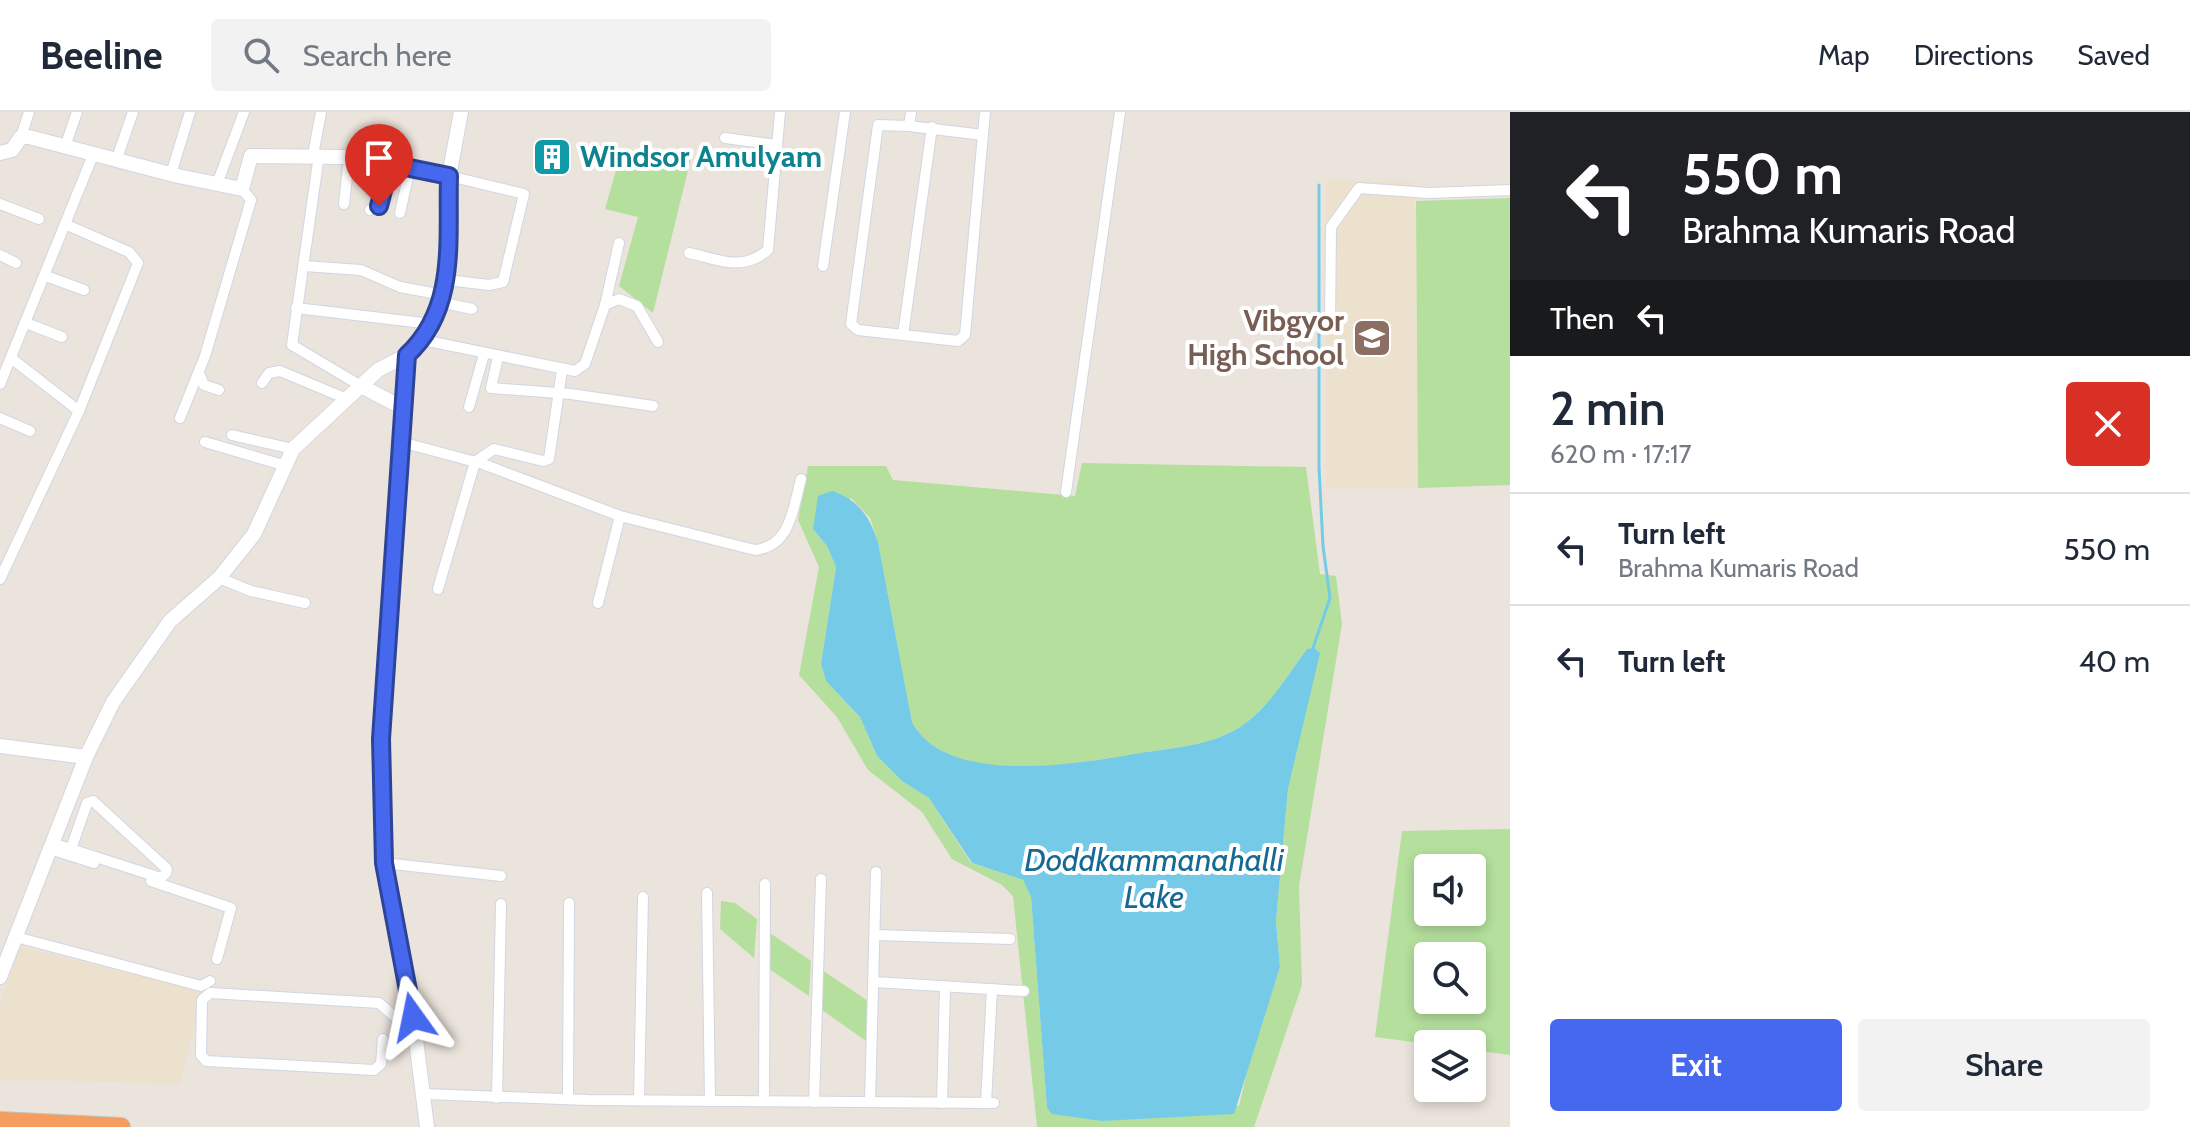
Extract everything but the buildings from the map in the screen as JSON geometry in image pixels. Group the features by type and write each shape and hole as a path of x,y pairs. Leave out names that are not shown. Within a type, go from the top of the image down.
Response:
{"highway":[{"path":"0,1121 121,1127"}],"street":[{"path":"0,153 12,150 21,137 29,112"},
{"path":"65,147 77,112"},
{"path":"116,161 133,112"},
{"path":"171,174 190,112"},
{"path":"217,184 244,112"},
{"path":"321,112 292,345 403,408"},
{"path":"0,977 86,757 113,702 170,621 219,578 254,534 283,465 293,449 378,370 407,355 423,340 432,324 444,293 449,176 461,112"},
{"path":"689,253 735,263 754,262 768,250 780,112"},
{"path":"823,266 845,112"},
{"path":"909,126 911,112"},
{"path":"983,135 932,127 878,125 851,318 858,330 958,341 965,335 983,135 985,112"},
{"path":"1066,492 1120,112"},
{"path":"903,335 932,127"},
{"path":"21,137 242,189 251,200 199,373 180,418"},
{"path":"725,138 777,145"},
{"path":"0,384 93,155"},
{"path":"242,189 251,156 316,155 390,164 524,194 503,282 444,293 400,287 361,270 304,266"},
{"path":"344,204 349,158"},
{"path":"370,210 381,201 390,164"},
{"path":"400,213 410,168"},
{"path":"1330,327 1331,227 1359,188 1429,193 1510,190"},
{"path":"0,204 39,219"},
{"path":"0,579 79,411 138,263 129,252 67,225"},
{"path":"423,340 575,371 585,364 605,305 619,243"},
{"path":"0,255 16,263"},
{"path":"46,276 84,290"},
{"path":"444,293 472,309"},
{"path":"605,305 619,299 637,306 658,342"},
{"path":"296,308 432,324"},
{"path":"26,323 62,337"},
{"path":"469,407 484,354"},
{"path":"407,355 381,739 384,863 413,1017 427,1127"},
{"path":"498,357 491,388 560,393 653,406"},
{"path":"11,358 79,411"},
{"path":"438,589 475,462 494,449 543,461 549,459 562,370"},
{"path":"262,383 269,373 280,371 347,399"},
{"path":"199,373 204,385 219,390"},
{"path":"0,418 30,431"},
{"path":"232,435 293,449"},
{"path":"205,442 283,465"},
{"path":"401,442 475,462 620,516 755,550 766,548 785,534 801,479"},
{"path":"598,603 620,516"},
{"path":"219,578 251,591 305,603"},
{"path":"0,746 86,757"},
{"path":"51,846 71,849 161,878 167,869 93,801 87,803 71,849"},
{"path":"51,846 228,905 232,913 217,959"},
{"path":"384,863 501,876"},
{"path":"870,1102 876,872"},
{"path":"814,1102 821,879"},
{"path":"764,1101 765,884"},
{"path":"707,893 710,1101"},
{"path":"639,1100 643,897"},
{"path":"568,1099 569,903"},
{"path":"497,1098 501,904"},
{"path":"875,935 1010,939"},
{"path":"16,937 201,986 210,981"},
{"path":"874,982 1024,991"},
{"path":"942,1103 945,987"},
{"path":"425,1094 497,1098 990,1103 992,989"},
{"path":"383,1039 381,1064 377,1069 206,1061 201,1055 202,1000 210,993 379,1003 395,1017 413,1017"}],"shaded area":[{"name":"Vibgyor High School","path":"1326,180 1415,181 1418,488 1326,488"},
{"path":"21,947 202,991 181,1084 0,1079 0,1003"}],"green space":[{"path":"622,149 691,158 653,313 619,286 638,217 605,209"},
{"path":"1510,198 1510,485 1418,488 1416,201"},
{"path":"1082,463 1306,467 1320,574 1336,576 1342,624 1299,886 1302,985 1254,1127 1037,1127 1013,896 1002,885 952,859 922,812 868,770 837,717 799,675 819,567 798,520 808,466 886,466 893,480 1075,496","holes":["851,498 870,518 878,542 912,722 929,743 954,757 984,764 1051,765 1201,743 1246,723 1275,694 1307,649 1319,653 1288,789 1276,921 1280,967 1252,1051 1239,1106 1047,1108 1031,897 1023,880 971,863 929,798 902,781 877,756 860,717 826,681 821,664 836,567 827,546 813,529"]},
{"path":"1510,829 1510,1055 1486,1052 1486,1030 1414,1030 1414,1042 1375,1037 1402,831"},
{"path":"721,901 735,903 757,919 754,958 720,929"},
{"path":"770,933 811,961 809,996 769,969"},
{"path":"822,970 868,1001 866,1041 822,1010"}],"water":[{"name":"Doddkammanahalli Lake","path":"832,491 862,510 878,542 912,722 929,743 954,756 984,763 1051,765 1201,743 1246,723 1275,694 1307,649 1314,648 1320,653 1288,789 1276,921 1280,967 1234,1114 1102,1121 1052,1114 1047,1108 1031,897 1023,880 972,863 929,798 902,781 877,756 860,717 826,681 821,664 836,567 827,546 813,529 818,496"}],"waterway":[{"path":"1312,651 1330,598 1323,546 1319,467 1319,185"}],"place":[{"name":"Windsor Amulyam","path":"552,157"},
{"name":"Vibgyor High School","path":"1372,338"}],"route":[{"path":"379,206 390,164 449,176 447,280 432,324 423,340 407,355 381,739 384,863 413,1017"}]}
